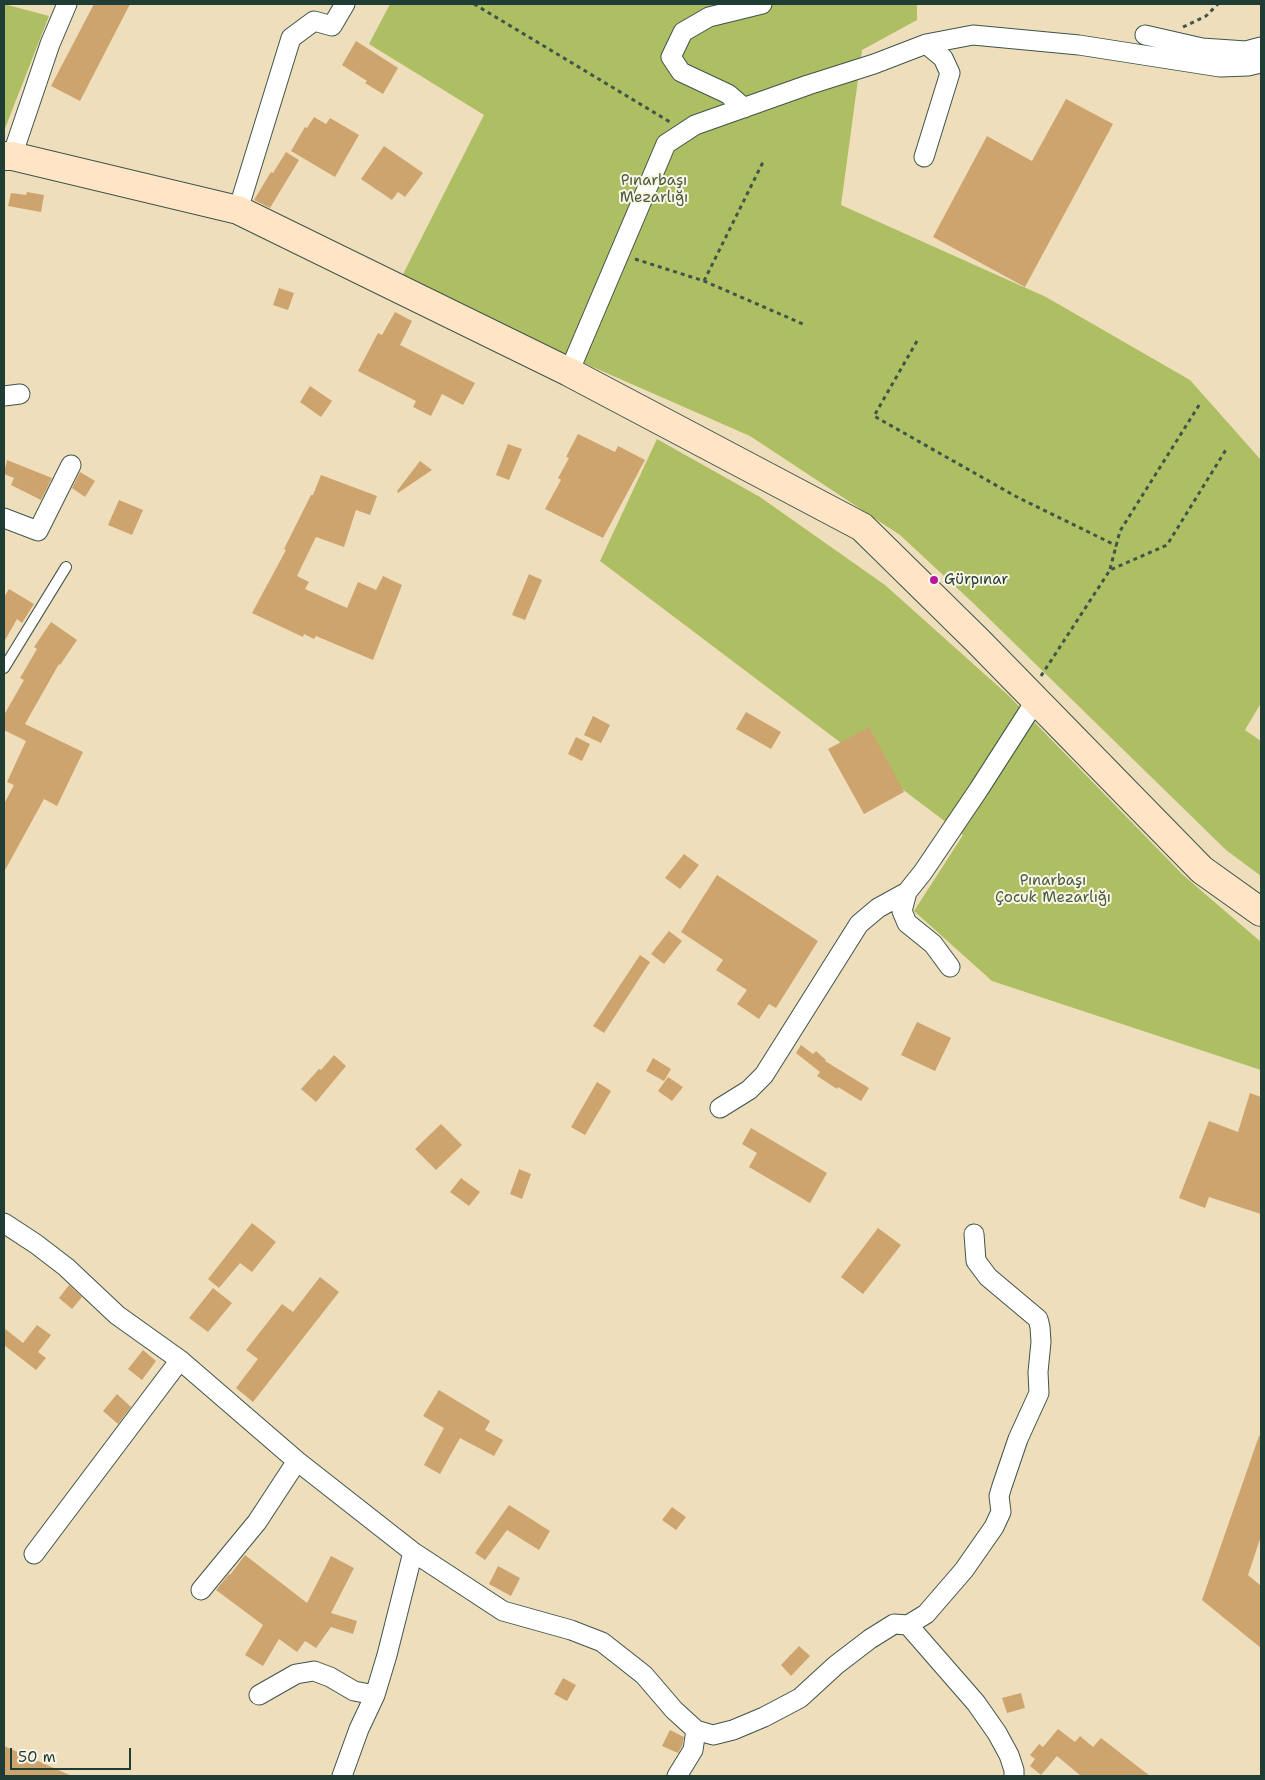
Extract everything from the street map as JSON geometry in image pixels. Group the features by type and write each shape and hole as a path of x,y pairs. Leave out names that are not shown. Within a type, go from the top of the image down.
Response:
{"main road":[{"path":"8,156 238,210 569,372 862,527 1033,696 1202,870 1261,912"}],"street":[{"path":"8,156 67,4"},
{"path":"238,210 292,38 314,21 332,26 345,4"},
{"path":"744,108 728,94 681,72 672,57 683,32 708,17 762,4"},
{"path":"569,372 666,144 695,126 926,44 973,35 1079,45 1220,67 1248,66 1261,63"},
{"path":"1145,35 1202,48 1246,51 1261,47"},
{"path":"924,157 950,73 943,58 926,44"},
{"path":"4,518 38,531 71,465"},
{"path":"720,1108 750,1090 764,1075 859,924 878,908 907,892 923,872 979,789 1033,696"},
{"path":"907,892 902,911 907,923 933,944 950,967"},
{"path":"4,1223 66,1267 117,1315 180,1360 296,1461 413,1552 503,1611 571,1630 602,1642 644,1675 674,1710 696,1730 714,1735 733,1730 764,1717 800,1698 836,1664 870,1639 894,1624 908,1625 926,1614 964,1570 994,1527 1001,1512 999,1496 1002,1486 1018,1439 1039,1393 1040,1327 1038,1319 988,1278 976,1261 974,1234"},
{"path":"34,1554 180,1360"},
{"path":"201,1590 257,1522 296,1461"},
{"path":"342,1776 359,1729 375,1695 413,1552"},
{"path":"908,1625 970,1697 997,1733 1009,1755 1014,1776"},
{"path":"258,1695 296,1674 314,1671 330,1677 354,1691 375,1695"},
{"path":"677,1776 693,1750 696,1730"}],"lane":[{"path":"4,668 66,568"}],"path":[{"path":"474,4 685,132"},
{"path":"704,281 764,160"},
{"path":"620,255 704,281 804,324"},
{"path":"917,341 874,416 1015,496 1116,546"},
{"path":"1033,696 1110,570 1120,531 1201,402"},
{"path":"1110,570 1167,545 1227,448"}],"green space":[{"path":"4,4 49,16 4,131"},
{"name":"Pınarbaşı Mezarlığı","path":"390,4 917,4 917,20 862,50 841,205 1046,297 1190,380 1261,460 1261,703 1245,730 1261,741 1261,876 1226,850 971,601 900,535 750,436 399,282 484,115 369,44"},
{"name":"Pınarbaşı Çocuk Mezarlığı","path":"657,439 760,497 885,585 1008,695 1183,875 1261,942 1261,1070 992,981 914,911 963,835 600,561"}],"building":[{"path":"94,4 130,4 80,101 51,86"},
{"path":"356,41 398,68 383,94 342,65"},
{"path":"1066,99 1113,124 1025,287 933,237 987,136 1032,161"},
{"path":"314,117 326,124 330,118 359,135 335,177 291,151 305,127 307,128"},
{"path":"384,146 423,173 405,197 398,192 392,200 361,179"},
{"path":"286,152 299,160 270,208 254,200"},
{"path":"27,192 44,195 41,212 8,206 11,193 26,195"},
{"path":"279,288 294,293 288,310 273,305"},
{"path":"395,312 412,321 400,345 475,383 463,405 442,394 431,416 413,407 416,401 358,371 378,333 382,335"},
{"path":"310,386 332,401 321,417 300,402"},
{"path":"578,434 615,452 618,446 645,460 603,538 545,509 561,480 558,478 569,458 566,457"},
{"path":"508,444 522,449 509,480 496,475"},
{"path":"7,460 52,478 41,500 11,485 14,478 4,474"},
{"path":"420,461 432,470 398,493 397,491"},
{"path":"80,472 95,481 85,497 72,488"},
{"path":"321,475 377,496 370,515 356,510 344,547 316,537 297,576 309,582 305,589 347,608 358,582 376,590 383,576 402,585 373,660 316,636 314,639 304,634 303,637 252,613 286,550 284,549 311,495 313,495"},
{"path":"119,500 143,510 132,535 108,525"},
{"path":"529,574 542,580 525,620 512,615"},
{"path":"9,589 34,604 22,623 17,619 4,642 4,597"},
{"path":"51,622 77,640 59,664 25,724 83,752 57,806 44,799 4,872 4,804 14,785 7,782 26,741 4,730 4,715 24,680 20,678 37,649 34,647"},
{"path":"746,712 781,732 771,749 736,729"},
{"path":"593,716 610,725 601,743 584,735"},
{"path":"869,727 904,792 864,814 828,749"},
{"path":"576,737 590,744 582,761 568,754"},
{"path":"684,854 699,865 680,889 665,878"},
{"path":"717,875 818,941 776,1008 769,1004 759,1019 737,1004 747,990 716,970 723,960 681,932"},
{"path":"669,931 682,941 664,964 651,954"},
{"path":"640,955 650,962 604,1033 593,1026"},
{"path":"917,1022 951,1038 935,1071 901,1055"},
{"path":"801,1045 813,1054 816,1051 825,1061 869,1088 861,1101 817,1076 820,1072 796,1053"},
{"path":"334,1055 346,1066 316,1102 301,1089"},
{"path":"653,1058 671,1069 664,1081 646,1071"},
{"path":"668,1077 683,1087 672,1101 658,1091"},
{"path":"597,1082 611,1091 585,1135 571,1127"},
{"path":"1250,1093 1261,1097 1261,1214 1209,1197 1205,1208 1179,1198 1209,1121 1238,1132"},
{"path":"441,1124 462,1145 436,1170 415,1149"},
{"path":"751,1128 827,1173 810,1203 749,1167 757,1153 742,1144"},
{"path":"519,1169 531,1174 522,1199 510,1194"},
{"path":"461,1178 480,1192 469,1206 450,1192"},
{"path":"252,1223 276,1242 252,1272 240,1263 219,1288 208,1279"},
{"path":"878,1228 901,1245 863,1294 841,1277"},
{"path":"320,1277 339,1292 253,1402 236,1388 258,1359 246,1350 282,1304 293,1312"},
{"path":"69,1285 82,1297 72,1309 59,1298"},
{"path":"213,1288 232,1303 208,1332 189,1318"},
{"path":"37,1325 51,1335 38,1352 46,1358 36,1370 4,1345 4,1328 23,1343"},
{"path":"143,1350 156,1361 142,1380 128,1369"},
{"path":"439,1390 490,1421 485,1430 503,1440 494,1456 460,1438 440,1474 424,1465 444,1428 423,1416"},
{"path":"117,1394 131,1407 118,1424 103,1411"},
{"path":"1259,1436 1261,1436 1261,1536 1248,1575 1261,1586 1261,1648 1202,1600"},
{"path":"509,1505 550,1531 539,1550 507,1530 485,1560 475,1553"},
{"path":"672,1507 686,1517 676,1530 662,1520"},
{"path":"245,1555 307,1603 331,1556 354,1568 331,1613 357,1621 353,1634 331,1627 316,1648 305,1641 297,1652 279,1639 263,1666 245,1655 263,1625 216,1590"},
{"path":"498,1566 520,1578 511,1596 489,1584"},
{"path":"799,1646 810,1656 791,1676 781,1665"},
{"path":"563,1678 576,1685 567,1701 554,1694"},
{"path":"1021,1693 1025,1708 1007,1713 1002,1698"},
{"path":"1058,1729 1075,1742 1080,1736 1093,1747 1101,1738 1150,1776 1081,1776 1057,1756 1041,1775 1030,1766 1035,1759 1030,1755 1039,1744 1043,1747"},
{"path":"670,1730 684,1737 678,1753 662,1746"},
{"path":"4,1746 72,1776 4,1776"}],"place":[{"name":"Gürpınar","path":"934,580"}]}
